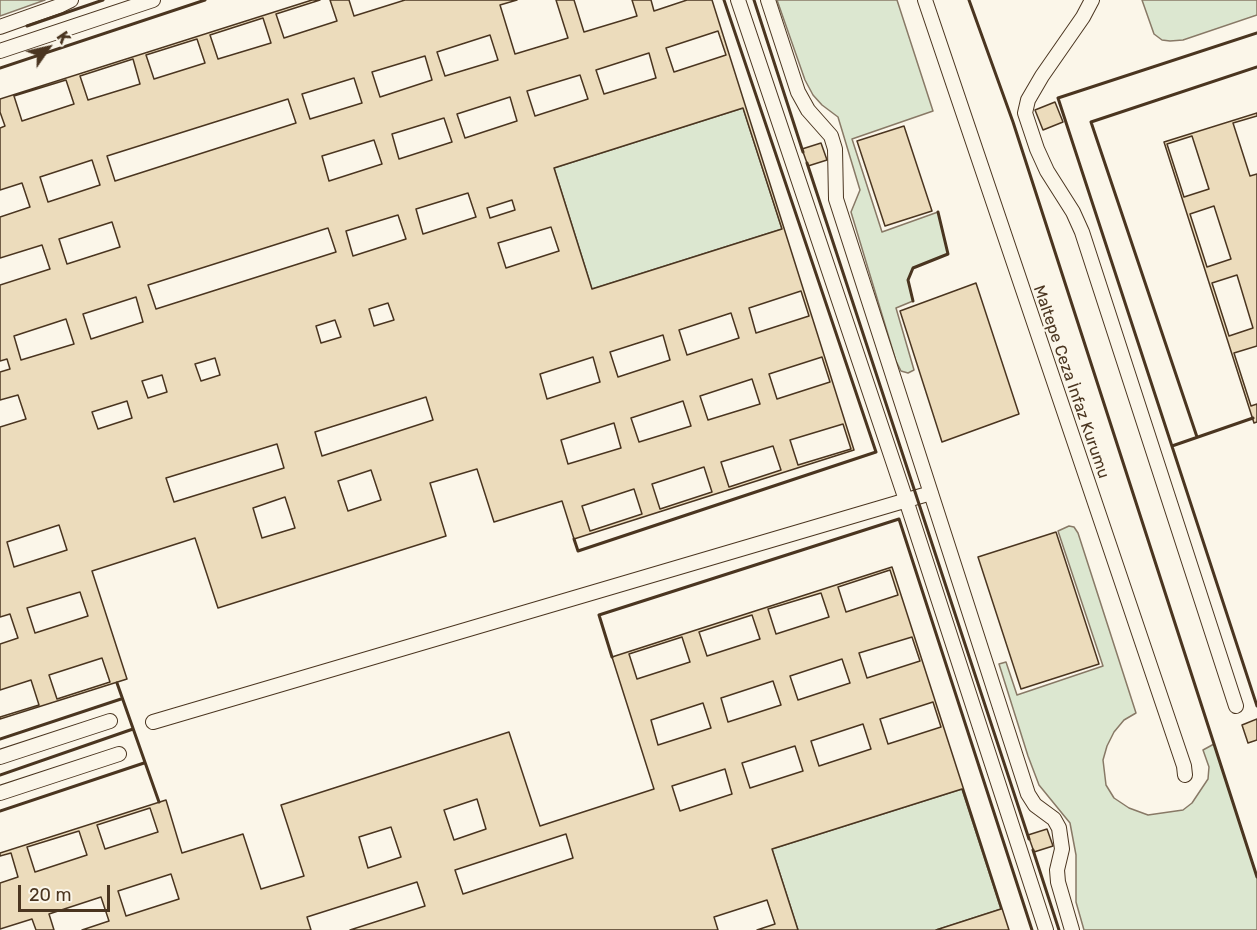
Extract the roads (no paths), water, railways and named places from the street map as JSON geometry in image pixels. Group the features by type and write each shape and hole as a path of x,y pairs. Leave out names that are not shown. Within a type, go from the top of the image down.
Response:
{"lane":[{"path":"0,27 71,0"},
{"path":"0,51 153,0"},
{"path":"738,0 906,500 1046,930"},
{"path":"768,0 798,92 808,110 831,136 833,142 837,170 836,199 1028,794 1035,805 1054,819 1059,828 1062,849 1057,870 1058,882 1072,930"},
{"name":"Maltepe Ceza İnfaz Kurumu","path":"925,0 1184,766 1185,775"},
{"path":"1092,0 1028,100 1025,113 1044,164 1082,232 1236,706"},
{"path":"153,722 930,492"},
{"path":"0,757 110,721"},
{"path":"0,793 119,754"}]}
